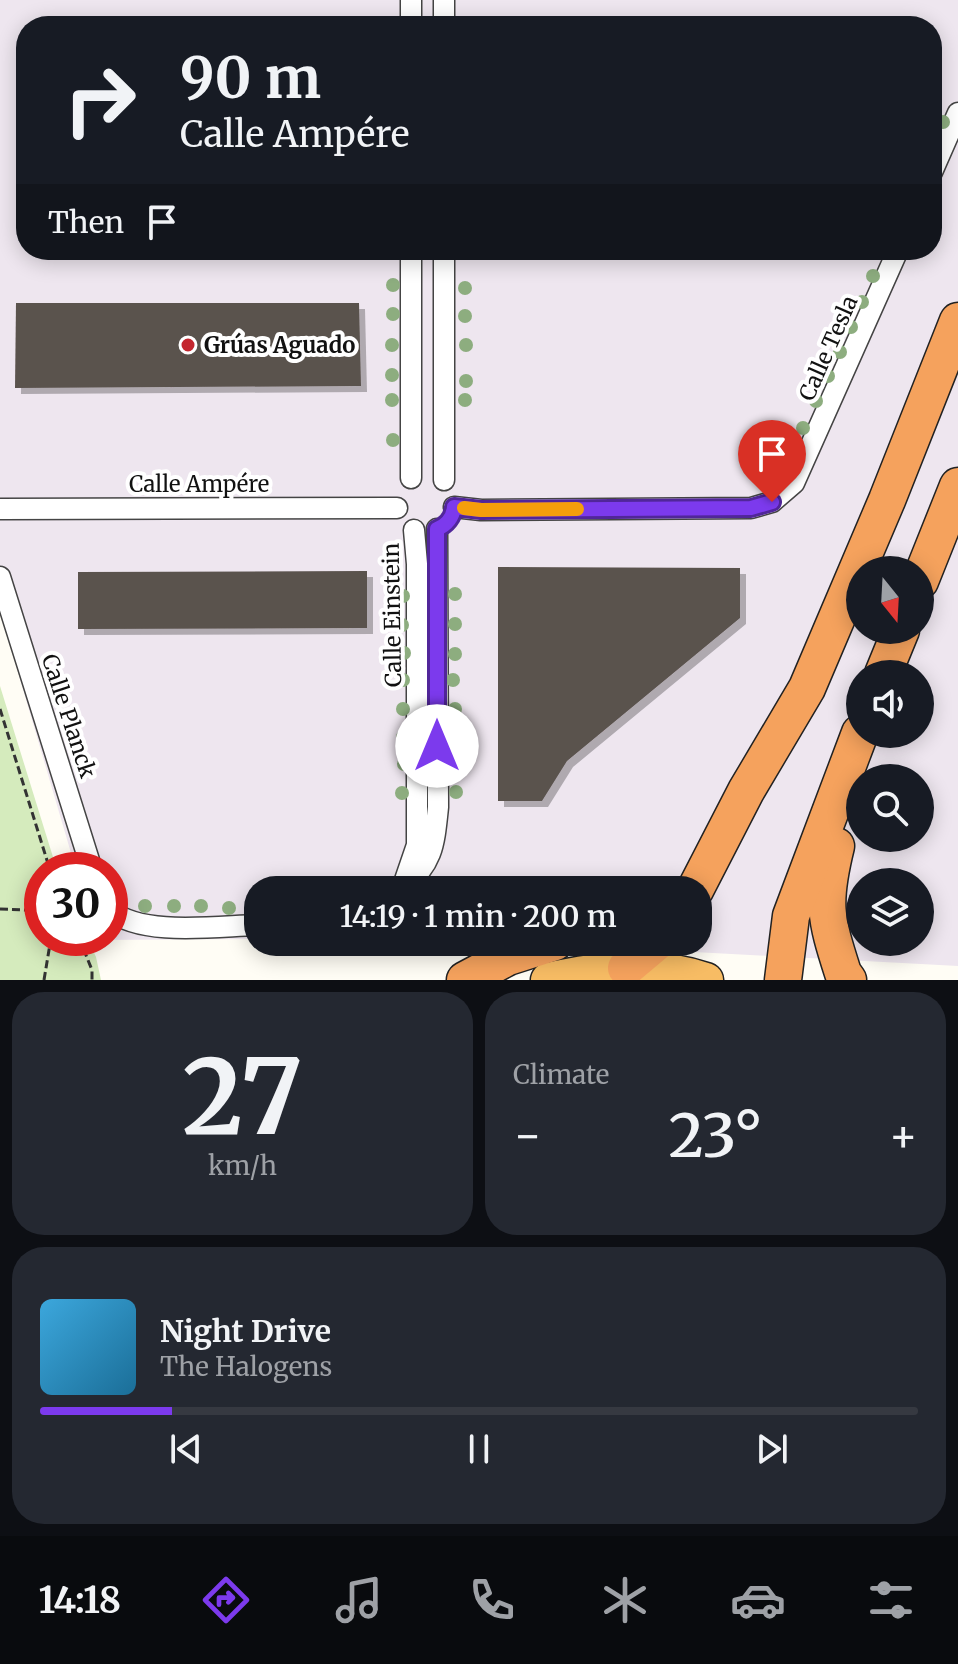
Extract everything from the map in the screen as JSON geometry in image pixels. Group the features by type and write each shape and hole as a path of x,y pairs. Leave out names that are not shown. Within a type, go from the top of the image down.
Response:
{"highway":[{"path":"702,876 746,791 807,688 958,321"},
{"path":"930,556 958,486"},
{"path":"783,980 791,916 854,748"},
{"path":"848,980 832,940 826,914 826,888 856,748"},
{"path":"682,876 746,791"},
{"path":"465,980 511,956"},
{"path":"626,968 640,956"},
{"path":"548,980 584,972 626,968 670,971 706,980"}],"street":[{"path":"942,149 958,113"},
{"path":"411,260 411,478"},
{"path":"444,260 444,480"},
{"name":"Calle Tesla","path":"454,507 481,510 751,508 772,502 794,483 894,260"},
{"path":"429,474 444,480 455,499 453,514 444,526 431,532 408,527 397,508 397,497 402,486 411,478 429,474"},
{"name":"Calle Ampére","path":"0,509 397,508"},
{"name":"Calle Einstein","path":"417,876 429,859 438,807 437,529"},
{"name":"Calle Einstein","path":"407,876 417,845 417,564 414,530"},
{"name":"Calle Planck","path":"0,577 86,852"},
{"path":"128,921 151,927 244,925"}],"path":[{"path":"0,709 44,852"},
{"path":"0,909 24,910"},
{"path":"44,980 48,956"},
{"path":"86,956 92,980"}],"shaded area":[{"path":"0,0 958,0 958,966 712,953 712,876 244,876 244,939 128,940 128,852 71,852 0,611"}],"green space":[{"path":"0,686 51,852 24,852 24,956 96,956 101,980 0,980"}],"building":[{"name":"Grúas Aguado","path":"16,303 359,303 361,386 15,388"},
{"path":"498,567 740,568 740,618 567,761 542,801 498,801"},
{"path":"367,571 367,628 78,629 78,572"}],"slow traffic":[{"path":"464,508 577,509"}],"place":[{"name":"Grúas Aguado","path":"188,345"}],"route":[{"path":"437,746 437,529 444,526 454,507 481,510 751,508 772,502"}]}
